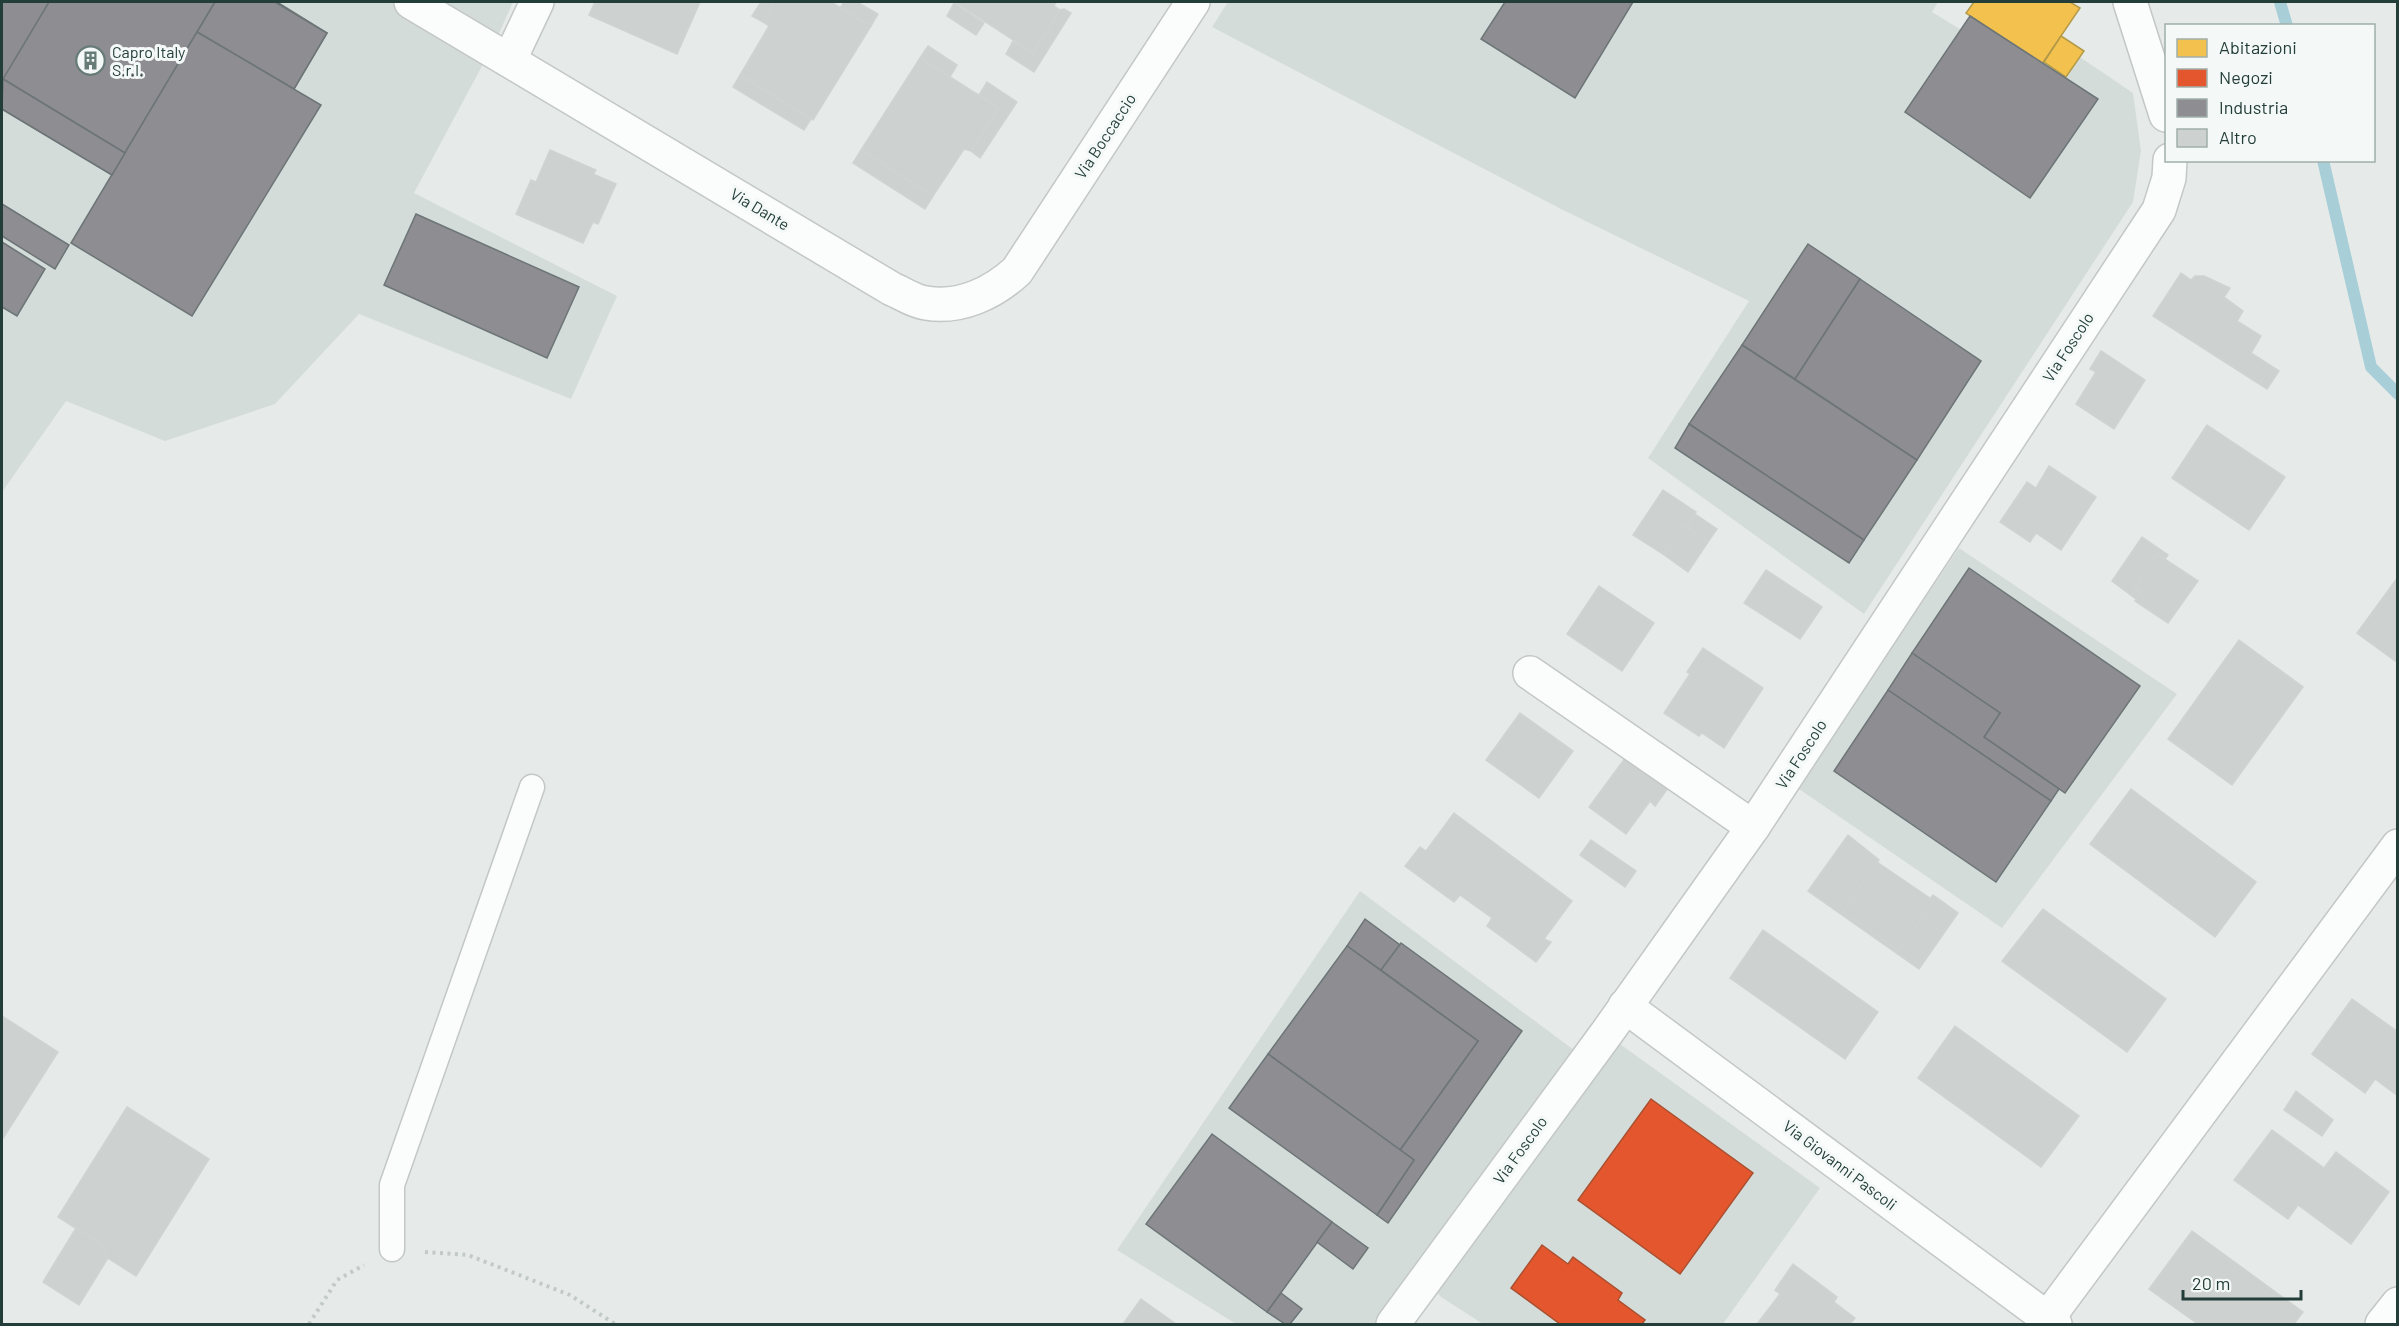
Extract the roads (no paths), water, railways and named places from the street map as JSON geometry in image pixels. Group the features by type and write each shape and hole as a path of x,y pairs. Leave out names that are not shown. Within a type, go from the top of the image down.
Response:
{"street":[{"name":"Via Dante","path":"411,2 892,289 926,303 958,302 999,287 1017,271"},
{"path":"510,59 537,2"},
{"name":"Via Boccaccio","path":"1017,271 1193,2"},
{"path":"2130,2 2165,112"},
{"name":"Via Foscolo","path":"1393,1324 1753,827 2159,210 2169,178 2170,162"},
{"path":"1530,673 1753,827"},
{"path":"2051,1322 2397,846"},
{"name":"Via Giovanni Pascoli","path":"1625,1006 2051,1322"},
{"path":"2382,1324 2397,1304"}],"lane":[{"path":"392,1249 392,1185 532,787"}],"waterway":[{"path":"2280,2 2286,24"},
{"path":"2323,162 2371,367 2398,394"}],"place":[{"name":"Capro Italy S.r.l.","path":"91,61"}]}
